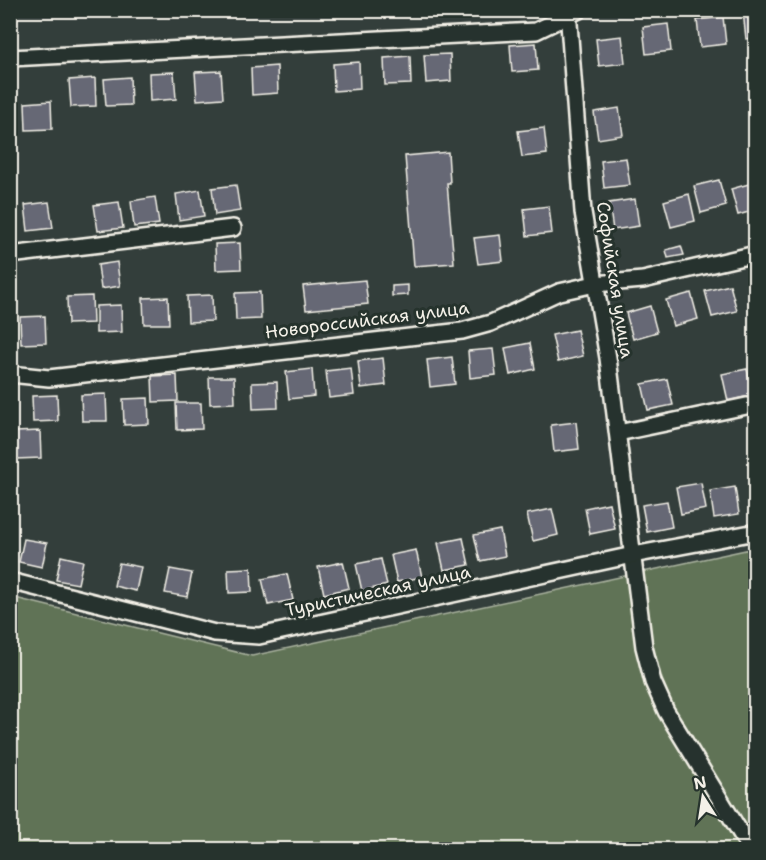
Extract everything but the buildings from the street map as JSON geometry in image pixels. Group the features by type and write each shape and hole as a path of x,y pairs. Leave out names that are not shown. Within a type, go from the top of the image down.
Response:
{"street":[{"path":"10,58 536,31 572,12"},
{"name":"Софийская улица","path":"572,12 583,212 608,358 645,647 652,682 666,711 751,849"},
{"path":"10,255 233,228"},
{"name":"Новороссийская улица","path":"10,374 49,378 462,331 491,323 559,292 595,284 643,280 756,254"},
{"path":"618,433 756,404"},
{"name":"Туристическая улица","path":"10,581 215,633 259,636 633,555 756,532"}],"green space":[{"path":"755,548 755,849 11,850 11,597 252,656"}]}
